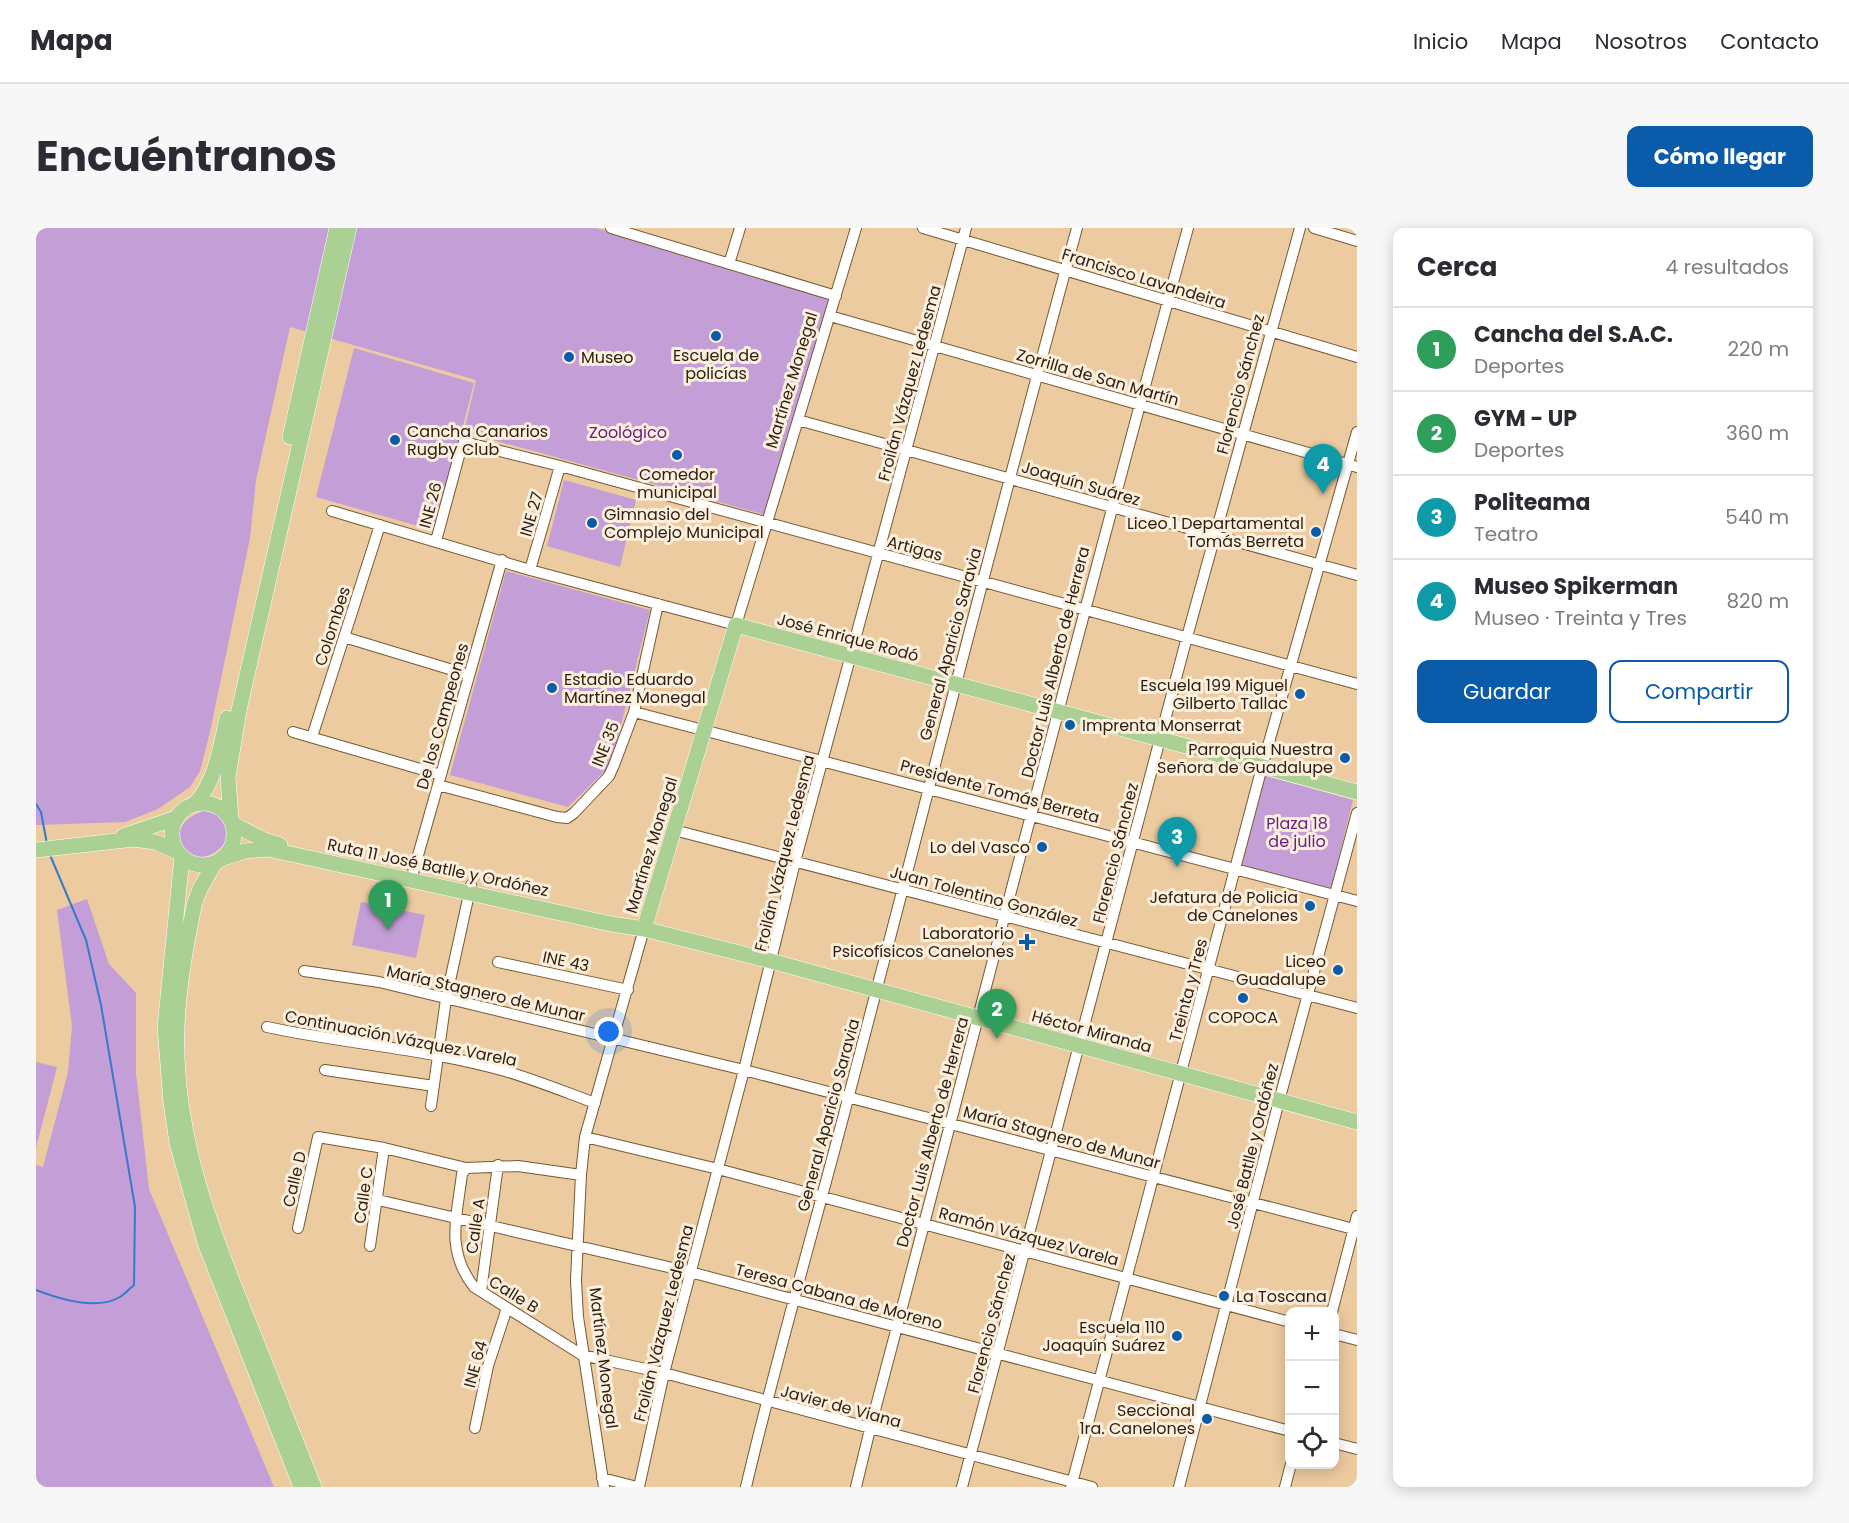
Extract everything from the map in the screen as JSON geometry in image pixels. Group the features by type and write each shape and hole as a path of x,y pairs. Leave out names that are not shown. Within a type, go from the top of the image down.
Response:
{"highway":[{"path":"328,292 337,228"},
{"path":"302,1487 205,1243 177,1143 171,1103 165,1027 179,854 172,834 181,812 195,804 209,785 221,747 328,292 349,228"},
{"path":"314,1487 221,1253 202,1199 189,1142 178,1075 178,998 195,902 200,889 232,846 234,839 228,777 234,734 323,313"},
{"name":"José Enrique Rodó","path":"736,625 1357,792"},
{"name":"Martínez Monegal","path":"645,926 736,625"},
{"path":"195,804 215,806 232,822"},
{"path":"109,841 177,818"},
{"name":"Ruta 11 José Batlle y Ordóñez","path":"232,822 275,844 412,876"},
{"path":"37,850 109,841 145,840 179,854 194,864 207,866 219,861"},
{"name":"Ruta 11 José Batlle y Ordóñez","path":"219,861 245,851 268,849 470,888 611,924 645,926"},
{"name":"Héctor Miranda","path":"645,926 1357,1122"}],"street":[{"path":"610,228 646,233 729,264 836,296"},
{"path":"729,264 740,228"},
{"name":"Martínez Monegal","path":"736,625 856,228"},
{"name":"Francisco Lavandeira","path":"923,228 964,234 1065,270 1357,357"},
{"name":"General Aparicio Saravia","path":"746,1487 766,1401 849,1098 955,684 1077,228"},
{"name":"Doctor Luis Alberto de Herrera","path":"856,1487 1110,508 1188,228"},
{"name":"Florencio Sánchez","path":"962,1487 1214,535 1300,228"},
{"path":"1314,228 1357,241"},
{"name":"Froilán Vázquez Ledesma","path":"638,1487 664,1374 744,1070 795,862 964,234"},
{"name":"Zorrilla de San Martín","path":"830,316 1352,466"},
{"name":"Joaquín Suárez","path":"798,420 1357,575"},
{"name":"Treinta y Tres","path":"1071,1484 1155,1176 1262,767 1320,565 1352,466 1357,432"},
{"name":"Artigas","path":"464,442 560,466 1357,684"},
{"name":"INE 26","path":"436,541 464,442"},
{"name":"INE 27","path":"530,570 560,466"},
{"name":"José Enrique Rodó","path":"332,511 530,570 736,625"},
{"name":"Colombes","path":"312,737 380,525"},
{"name":"De los Campeones","path":"412,876 502,560"},
{"name":"INE 35","path":"439,780 557,817 567,818 574,813 609,776 634,712 658,604"},
{"path":"344,637 469,675"},
{"name":"Presidente Tomás Berreta","path":"634,712 1357,901"},
{"path":"293,732 439,780"},
{"name":"José Batlle y Ordóñez","path":"1179,1487 1279,1101 1357,813"},
{"name":"Juan Tolentino González","path":"674,830 1357,1008"},
{"path":"431,1106 446,999 470,888"},
{"name":"Martínez Monegal","path":"603,1483 582,1355 577,1290 581,1175 585,1137 645,926"},
{"name":"INE 43","path":"498,963 628,990"},
{"name":"María Stagnero de Munar","path":"304,971 379,982 744,1070 1355,1230"},
{"name":"Continuación Vázquez Varela","path":"267,1027 506,1071 595,1103"},
{"path":"325,1070 434,1086"},
{"name":"Calle D","path":"298,1228 318,1137 384,1148"},
{"name":"Ramón Vázquez Varela","path":"585,1137 718,1169 1285,1321"},
{"path":"384,1148 466,1168 518,1166 581,1175"},
{"name":"Calle C","path":"370,1246 384,1148"},
{"name":"Calle A","path":"481,1291 498,1166"},
{"name":"Calle B","path":"466,1168 462,1174 454,1241 465,1275 474,1287 582,1355"},
{"name":"Teresa Cabana de Moreno","path":"378,1200 690,1272 1285,1430"},
{"path":"1333,1307 1357,1216"},
{"name":"INE 64","path":"475,1428 488,1366 507,1308"},
{"path":"1339,1335 1357,1340"},
{"name":"Javier de Viana","path":"582,1355 664,1374 1071,1484 1092,1487"},
{"path":"1339,1444 1357,1449"},
{"path":"1285,1487 1290,1469"},
{"path":"603,1483 638,1487"}],"green space":[{"name":"Zoológico","path":"36,228 596,228 831,298 766,515 464,432 476,380 290,327 256,480 250,538 200,771 190,787 158,809 125,822 36,825"},
{"name":"Cancha Canarios Rugby Club","path":"354,348 474,383 436,531 316,497"},
{"name":"Gimnasio del Complejo Municipal","path":"564,480 636,500 620,567 547,546"},
{"name":"Estadio Eduardo Martínez Monegal","path":"506,571 650,610 611,765 568,807 450,775"},
{"name":"Plaza 18 de julio","path":"1264,775 1353,800 1331,888 1242,866"},
{"path":"203,811 223,815 229,827 227,838 219,849 207,856 196,857 187,854 181,847 179,838 181,828 189,819"},
{"path":"87,899 109,964 136,993 136,1073 149,1189 274,1487 36,1487 36,1165 43,1167 68,1072 72,1026 57,910"},
{"path":"361,902 425,915 416,958 352,945"},
{"path":"36,1062 57,1067 36,1148"}],"waterway":[{"path":"36,804 41,812 47,844"},
{"path":"36,1290 66,1300 100,1303 120,1297 134,1285 135,1207 101,1005 86,940 50,855"}],"place":[{"name":"Escuela de policías","path":"716,336"},
{"name":"Museo","path":"569,357"},
{"name":"Cancha Canarios Rugby Club","path":"395,440"},
{"name":"Comedor municipal","path":"677,455"},
{"name":"Museo Spikerman","path":"1323,494"},
{"name":"Gimnasio del Complejo Municipal","path":"592,523"},
{"name":"Liceo 1 Departamental Tomás Berreta","path":"1316,532"},
{"name":"Estadio Eduardo Martínez Monegal","path":"552,688"},
{"name":"Escuela 199 Miguel Gilberto Tallac","path":"1300,694"},
{"name":"Imprenta Monserrat","path":"1070,725"},
{"name":"Parroquia Nuestra Señora de Guadalupe","path":"1345,758"},
{"name":"Lo del Vasco","path":"1042,847"},
{"name":"Politeama","path":"1177,867"},
{"name":"Jefatura de Policia de Canelones","path":"1310,906"},
{"name":"Cancha del S.A.C.","path":"388,930"},
{"name":"Laboratorio Psicofísicos Canelones","path":"1027,942"},
{"name":"Liceo Guadalupe","path":"1338,970"},
{"name":"COPOCA","path":"1243,998"},
{"name":"GYM - UP","path":"997,1039"},
{"name":"La Toscana","path":"1224,1296"},
{"name":"Escuela 110 Joaquín Suárez","path":"1177,1336"},
{"name":"Seccional 1ra. Canelones","path":"1207,1419"}]}
